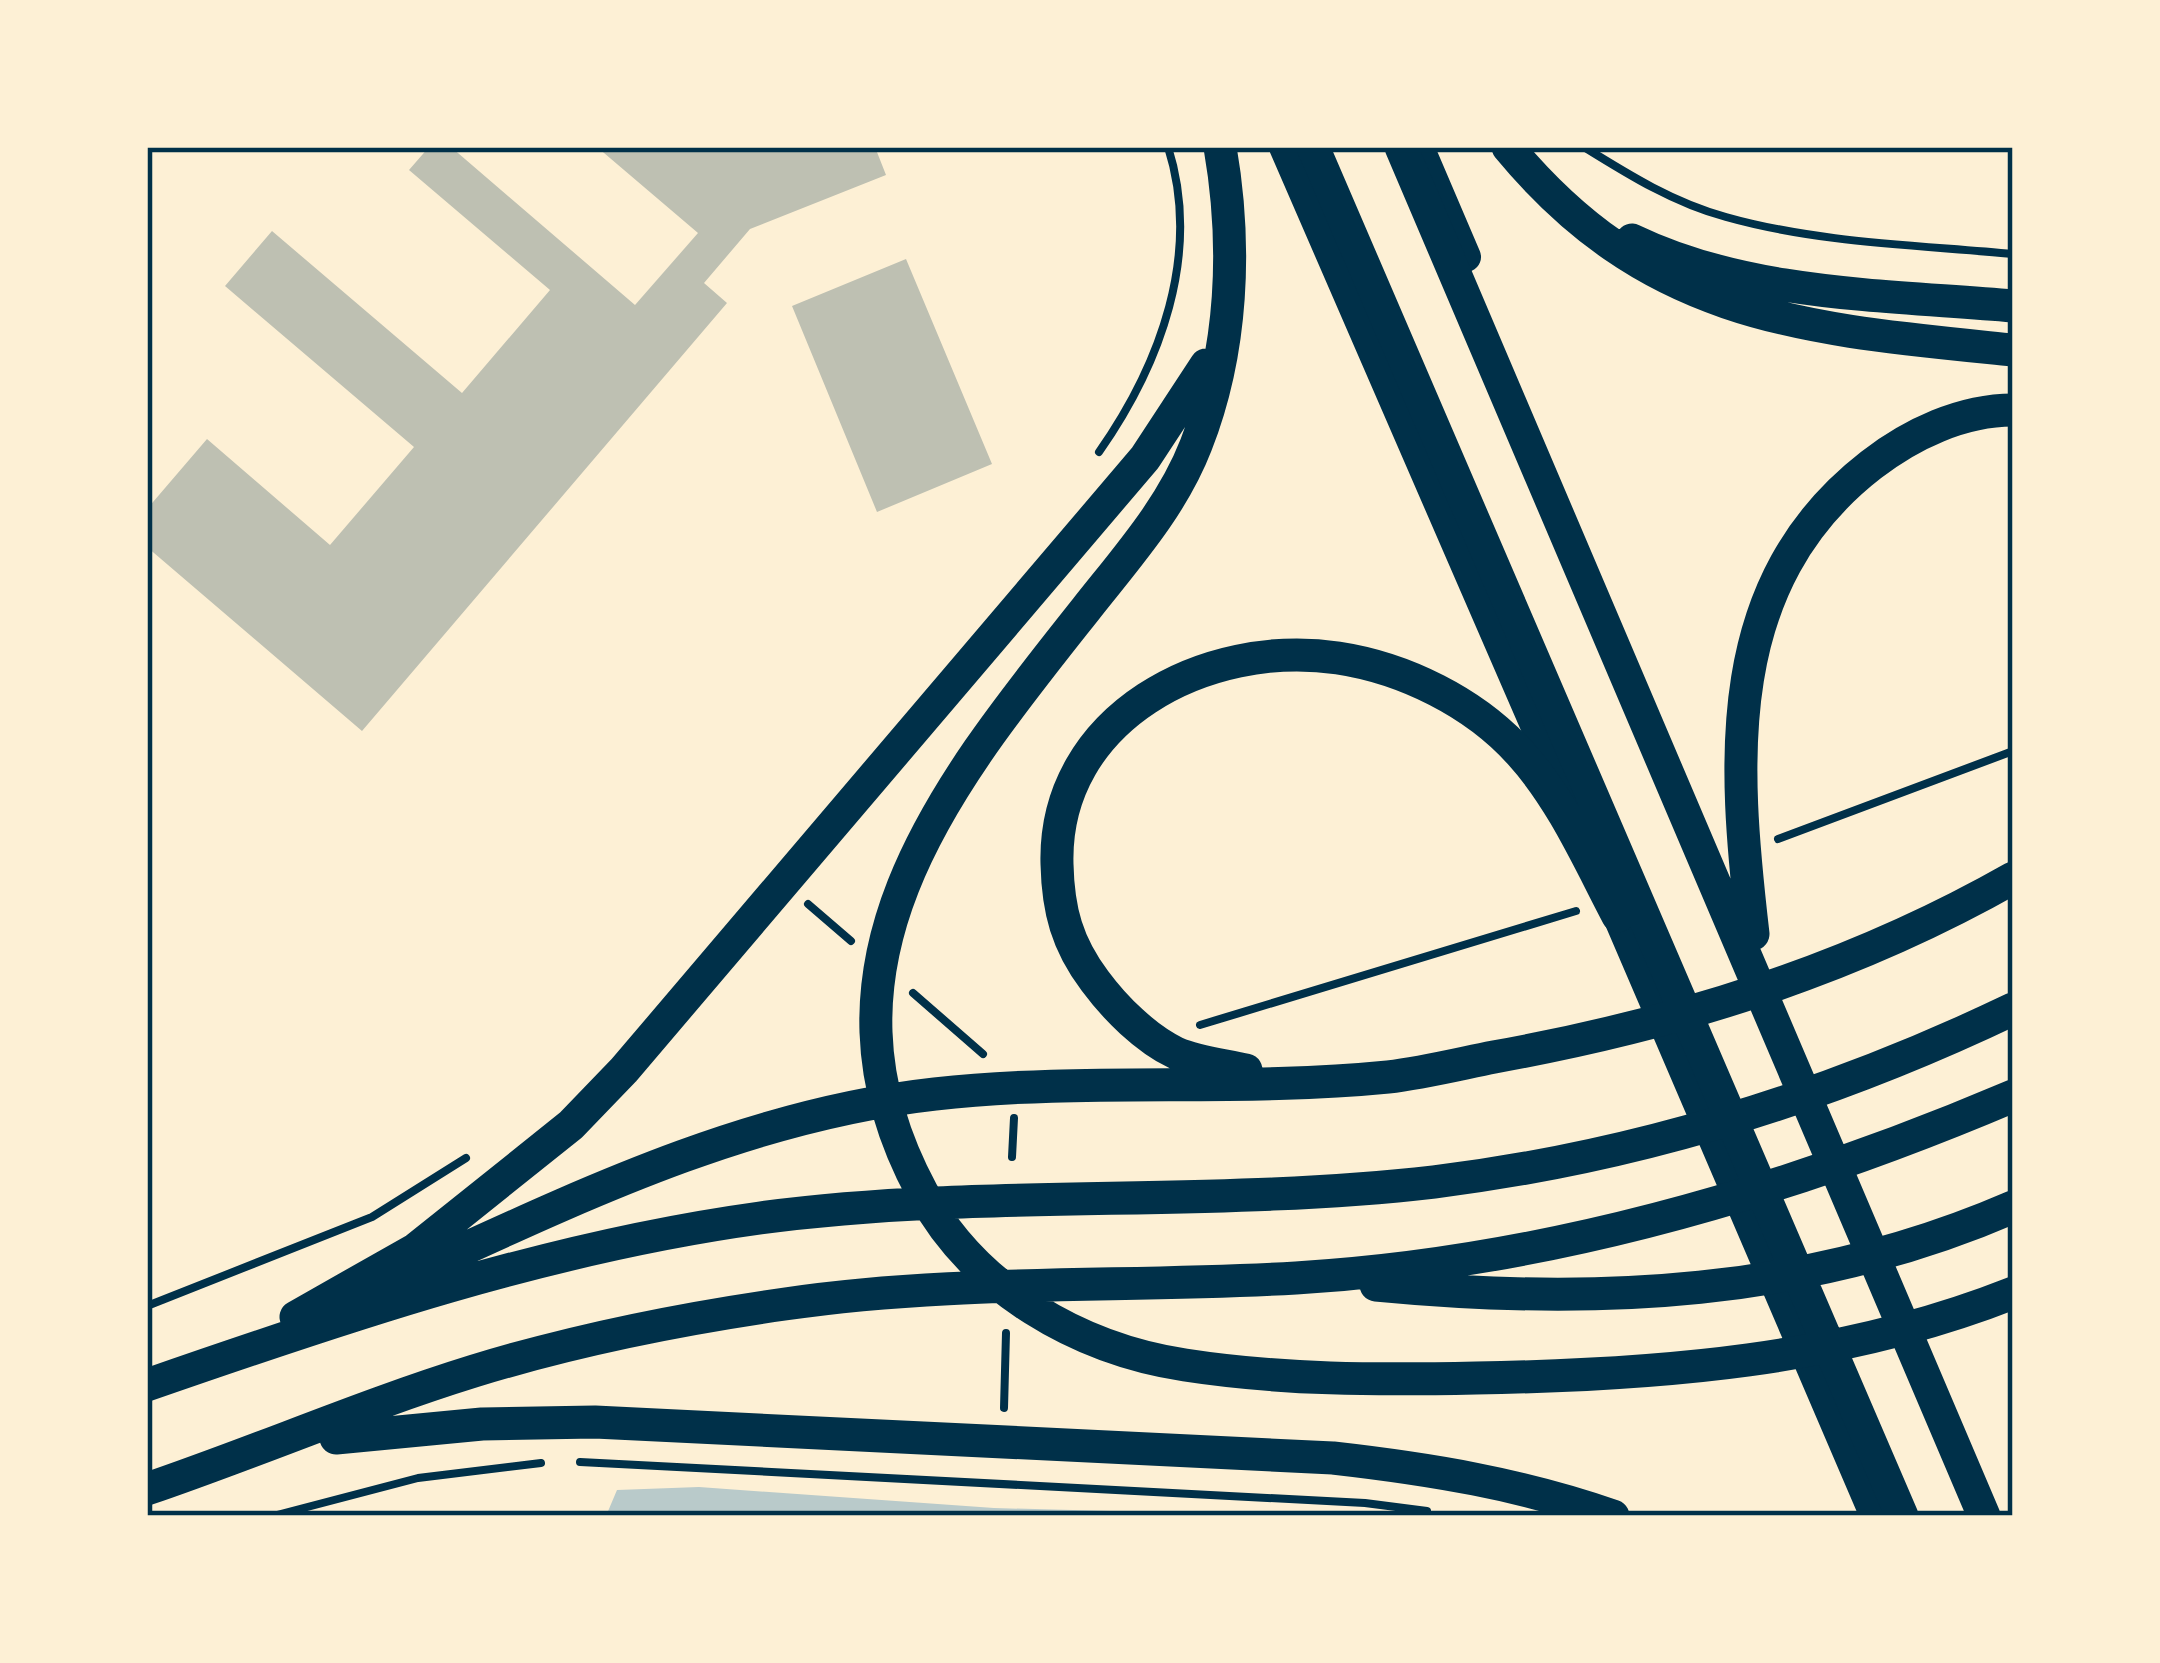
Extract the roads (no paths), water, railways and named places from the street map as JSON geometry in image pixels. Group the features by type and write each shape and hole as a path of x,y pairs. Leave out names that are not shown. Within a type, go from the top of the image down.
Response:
{"highway":[{"path":"1220,147 1231,255 1226,326 1196,446 1172,496 939,804 907,873 885,943 876,1013 879,1074 896,1143 933,1212 988,1275 1047,1319 1108,1347 1243,1374 1320,1379 1611,1376 1754,1362 1957,1315 2013,1293"},
{"path":"1313,147 1901,1516"},
{"path":"1401,147 1984,1516"},
{"path":"1508,147 1652,272 1693,292 1774,319 1851,334 2013,350"},
{"path":"1554,191 1604,226 1706,269 1857,292 2013,306"},
{"path":"211,1362 416,1249 502,1185 624,1070 1060,561 1190,396 1226,326"},
{"path":"1753,934 1739,812 1741,738 1763,605 1795,541 1831,496 1883,455 1924,431 1974,413 2013,410"},
{"path":"1388,1077 1253,1072 1176,1053 1114,1007 1074,953 1061,921 1056,824 1078,767 1117,719 1159,688 1204,668 1256,656 1323,656 1379,664 1468,709 1520,753 1571,827 1618,916"},
{"path":"211,1362 668,1158 797,1119 936,1094 1388,1077 1592,1040 1796,981 1906,936 2013,878"},
{"path":"147,1384 444,1285 607,1245 759,1218 926,1201 1430,1182 1648,1144 1768,1109 1903,1059 2013,1009"},
{"path":"147,1490 472,1371 637,1329 789,1303 955,1286 1296,1278 1411,1268 1676,1214 1803,1179 2013,1096"},
{"path":"1296,1278 1476,1294 1595,1298 1702,1290 1810,1274 1905,1247 2013,1207"},
{"path":"257,1451 374,1432 596,1422 1333,1458 1498,1482 1613,1516"}],"main road":[{"path":"1284,147 1875,1516"},
{"path":"1419,147 2001,1516"}]}
